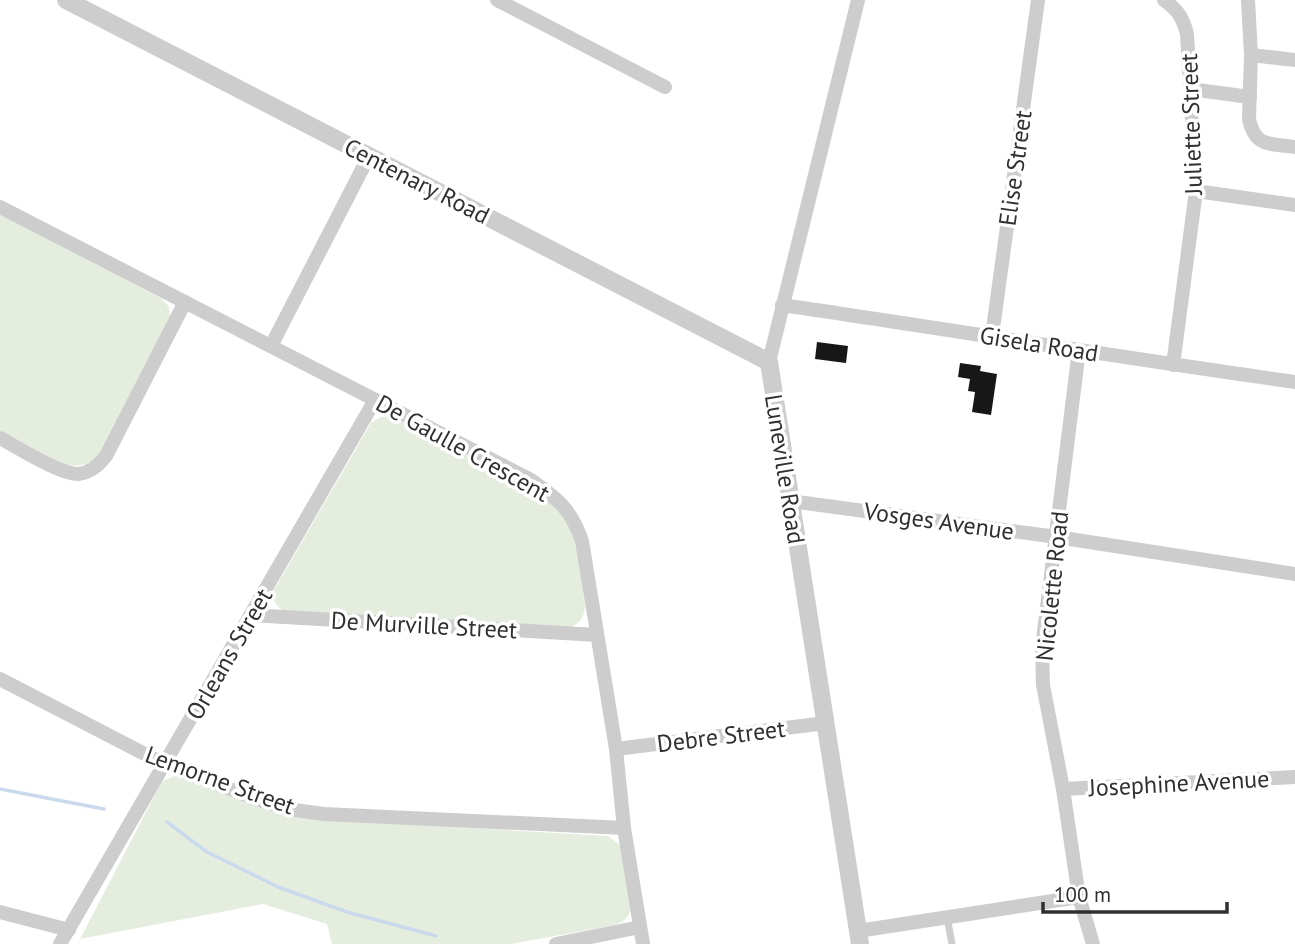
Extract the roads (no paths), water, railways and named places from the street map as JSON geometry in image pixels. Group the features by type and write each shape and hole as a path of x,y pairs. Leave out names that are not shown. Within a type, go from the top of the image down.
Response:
{"street":[{"name":"Centenary Road","path":"66,0 769,362"},
{"path":"497,0 665,87"},
{"name":"Luneville Road","path":"858,0 769,362 859,938"},
{"name":"Elise Street","path":"992,336 1038,0"},
{"name":"Juliette Street","path":"1164,0 1177,9 1187,34 1196,191 1173,365"},
{"path":"1248,0 1251,55 1249,119 1256,138 1261,142 1295,147"},
{"path":"1251,55 1295,60"},
{"path":"1190,89 1250,97"},
{"path":"271,346 369,156"},
{"path":"1196,191 1295,205"},
{"name":"De Gaulle Crescent","path":"0,207 531,480 564,506 576,523 582,541 616,749 624,828 643,944"},
{"path":"0,438 65,472 77,474 97,466 106,456 185,302"},
{"name":"Gisela Road","path":"782,305 1295,382"},
{"name":"Nicolette Road","path":"1079,350 1041,663 1079,897 1093,944"},
{"name":"Orleans Street","path":"61,944 375,400"},
{"name":"Vosges Avenue","path":"790,501 1057,537 1295,574"},
{"name":"De Murville Street","path":"251,615 597,635"},
{"name":"Lemorne Street","path":"0,679 164,764 294,810 324,814 624,828"},
{"name":"Debre Street","path":"616,749 826,723"},
{"name":"Josephine Avenue","path":"1063,789 1295,777"},
{"path":"859,938 947,917 1079,897"},
{"path":"0,912 69,929"},
{"path":"556,944 640,927"}],"lane":[{"path":"947,917 952,944"}],"waterway":[{"path":"0,789 104,809"},
{"path":"167,822 207,852 278,887 347,912 436,936"}]}
